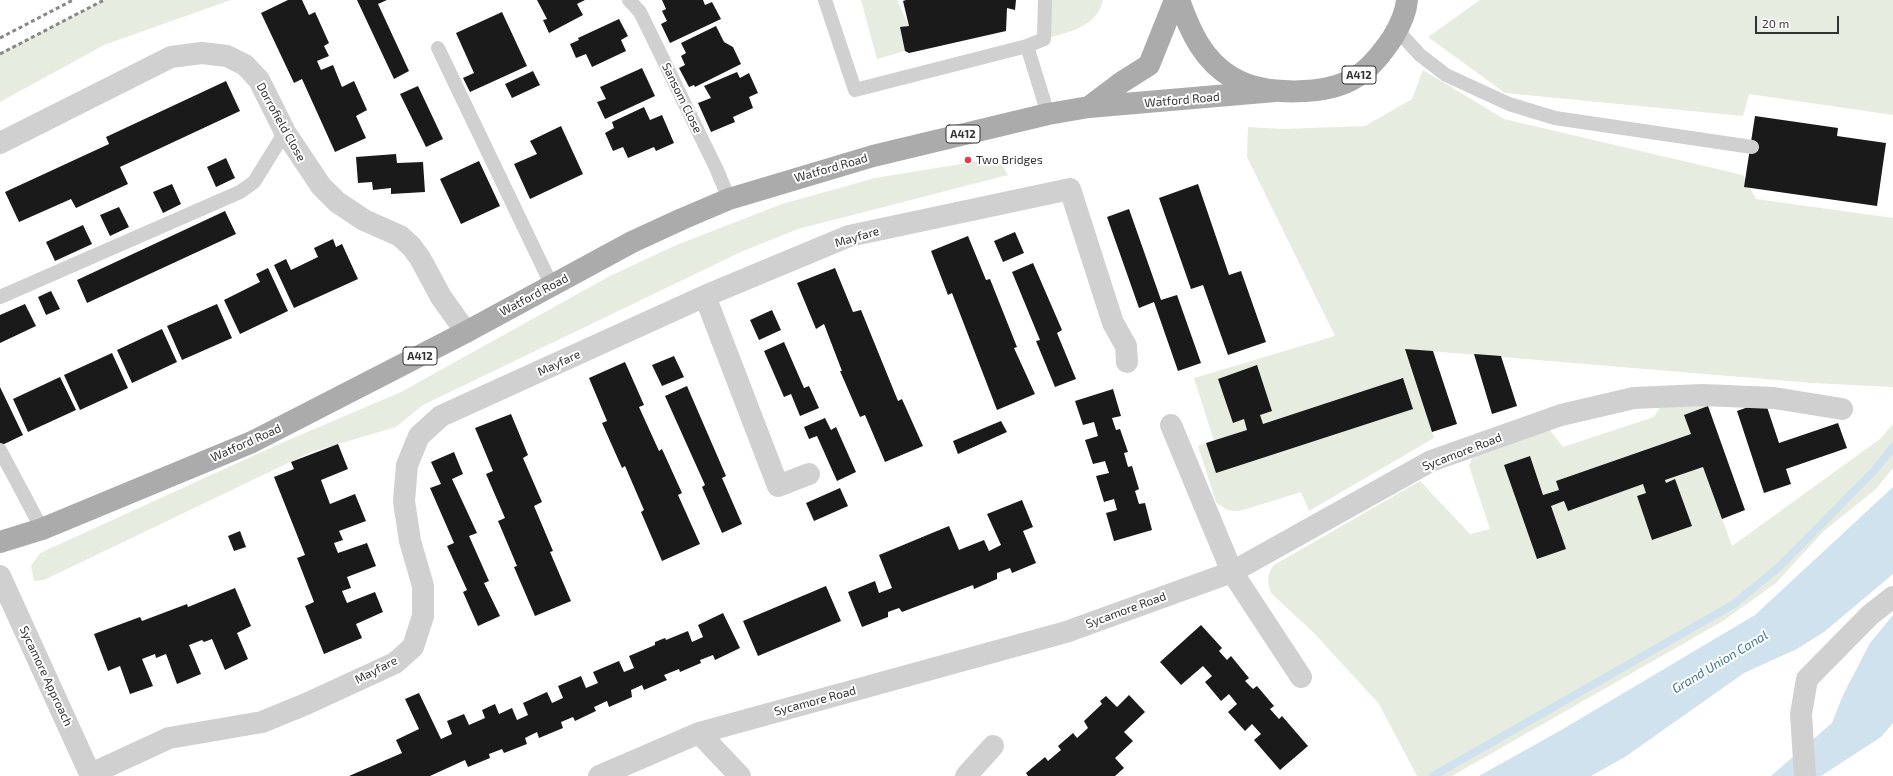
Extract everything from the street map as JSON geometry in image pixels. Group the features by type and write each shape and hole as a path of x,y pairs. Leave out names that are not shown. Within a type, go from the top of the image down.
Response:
{"main road":[{"name":"Watford Road","path":"1089,107 1122,82 1149,65 1175,0"},
{"name":"A412","path":"1179,0 1186,22 1197,44 1212,63 1234,79 1276,91 1314,91 1343,83 1356,77 1383,53 1397,30 1409,1"},
{"name":"Watford Road","path":"0,542 42,528 252,442 466,332 632,242 682,219 729,200 866,158 1048,114 1089,107 1276,91"}],"street":[{"name":"Dorrofield Close","path":"0,143 171,56 202,53 227,56 245,65 259,80 285,132 308,170 321,186 337,202 364,220 400,236 411,246 420,258 441,297 466,332"},
{"name":"Mayfare","path":"91,775 169,738 262,722 306,704 395,663 413,647 423,616 423,586 410,541 404,501 407,465 419,436 441,416 705,296 849,236 1070,189 1113,323 1126,346 1127,362"},
{"path":"705,296 778,486 809,474"},
{"name":"Sycamore Road","path":"599,776 699,733 1066,632 1232,572 1431,462 1561,415 1634,398 1704,395 1774,398 1842,410"},
{"path":"1171,425 1232,572 1300,677"},
{"name":"Sycamore Approach","path":"0,576 91,775"},
{"path":"1805,776 1801,714 1807,679 1870,615 1893,596"},
{"path":"699,733 740,776"},
{"path":"966,776 993,746"}],"lane":[{"name":"Sansom Close","path":"629,0 640,12 717,170 729,200"},
{"path":"825,0 855,90 1027,46 1044,39 1045,0"},
{"path":"1397,30 1420,55 1446,75 1509,104 1555,118 1752,146"},
{"path":"1027,46 1048,114"},
{"path":"438,48 552,286"},
{"path":"0,298 240,192 254,182 285,132"},
{"path":"0,450 42,528"}],"shaded area":[{"path":"105,0 231,0 104,45 0,102 0,53"},
{"path":"861,0 897,0 909,26 901,28 905,51 877,59"},
{"path":"1043,0 1103,0 1100,10 1087,24 1069,32 1039,40"},
{"path":"1480,0 1893,0 1893,115 1749,94 1743,116 1505,93 1428,37"},
{"path":"1423,70 1504,119 1743,175 1756,199 1893,218 1893,387 1813,383 1406,349 1434,438 1309,511 1301,492 1240,511 1227,510 1216,502 1198,446 1214,441 1194,378 1335,336 1247,157 1248,127 1283,129 1365,126 1412,99"},
{"path":"998,158 1008,175 798,229 743,251 423,405 396,427 311,452 44,580 34,581 31,566 40,553 277,445 401,392 610,276 674,246 782,204 875,178"},
{"path":"1664,400 1708,406 1684,415 1691,434 1556,481 1559,490 1543,495 1530,456 1504,465 1537,559 1566,549 1551,506 1564,501 1568,511 1643,484 1646,493 1637,496 1652,540 1692,526 1675,480 1666,483 1665,480 1703,467 1732,546 1880,439 1893,424 1893,468 1876,489 1824,531 1776,583 1723,621 1452,776 1417,776 1379,704 1314,633 1271,593 1268,578 1270,571 1274,565 1420,481 1470,534 1490,529 1469,466 1473,456 1550,430 1563,447 1654,417"}],"water":[{"name":"Grand Union Canal","path":"1893,487 1893,574 1824,632 1797,649 1744,673 1625,757 1591,776 1479,776 1563,729 1755,615"},
{"path":"1893,615 1893,723 1881,737 1821,776 1771,776 1832,723 1843,695 1870,643"}],"building":[{"path":"288,0 302,0 309,15 315,12 329,43 324,46 329,56 317,61 321,70 333,65 342,87 354,81 367,110 356,116 366,138 335,152 302,79 294,83 261,13"},
{"path":"357,0 387,0 378,4 409,71 394,79"},
{"path":"537,0 585,0 577,4 583,15 549,33 543,20 547,19"},
{"path":"662,0 703,0 705,5 712,2 721,19 670,43 661,24 667,21 662,11 666,9"},
{"path":"1016,0 1015,10 1007,8 1006,31 909,53 905,51 900,27 909,26 903,1"},
{"path":"502,12 527,66 470,92 463,78 474,73 456,33"},
{"path":"619,19 628,36 621,40 626,51 592,67 586,54 576,58 570,44 579,40 578,38"},
{"path":"716,26 724,42 733,47 741,64 695,87 694,85 689,87 679,68 685,65 681,56 686,53 681,43"},
{"path":"642,68 655,96 605,119 597,102 606,99 600,87"},
{"path":"533,71 540,85 512,98 505,84"},
{"path":"737,72 740,78 749,73 758,93 749,97 753,108 733,117 735,122 711,132 698,103 711,98 704,86"},
{"path":"226,81 240,111 120,167 128,184 76,208 71,199 19,222 5,192 109,144 106,137"},
{"path":"418,86 443,139 426,147 400,94"},
{"path":"644,107 650,120 662,115 674,143 656,151 654,147 628,158 623,147 613,151 605,133 614,128 612,122"},
{"path":"1755,116 1838,128 1837,136 1886,143 1877,206 1744,187"},
{"path":"561,126 583,174 530,199 514,164 537,154 530,141"},
{"path":"396,154 397,163 423,162 425,192 391,194 391,188 373,190 372,182 358,183 356,157"},
{"path":"226,158 235,178 216,187 207,167"},
{"path":"479,161 500,206 461,224 440,179"},
{"path":"172,184 181,204 163,213 153,192"},
{"path":"1198,184 1229,275 1241,271 1266,342 1228,355 1203,285 1191,289 1159,198"},
{"path":"119,207 129,227 110,236 100,215"},
{"path":"1129,209 1161,300 1177,295 1201,363 1178,371 1154,302 1139,308 1107,217"},
{"path":"225,211 236,234 87,303 77,280"},
{"path":"83,225 92,244 55,261 46,242"},
{"path":"1015,232 1024,253 1003,262 994,241"},
{"path":"968,236 986,280 990,279 1017,347 1014,348 1035,394 997,410 952,293 948,295 931,251"},
{"path":"333,239 336,247 342,244 358,279 294,308 274,265 286,259 291,270 318,257 314,248"},
{"path":"1033,263 1062,330 1057,333 1076,379 1055,387 1036,341 1040,340 1012,272"},
{"path":"268,268 288,311 240,334 224,300 260,282 256,274"},
{"path":"835,268 853,312 861,310 898,401 902,399 923,446 885,462 865,415 860,417 840,371 842,371 824,324 816,329 797,283"},
{"path":"51,291 60,309 46,315 38,297"},
{"path":"25,304 36,326 0,343 0,315"},
{"path":"217,304 232,338 182,360 167,326"},
{"path":"772,310 781,330 759,340 750,320"},
{"path":"162,329 177,362 132,383 117,350"},
{"path":"784,342 804,388 809,386 819,408 800,416 791,394 784,397 764,351"},
{"path":"1405,349 1433,351 1457,424 1432,432"},
{"path":"112,353 128,388 80,410 64,375"},
{"path":"1474,354 1501,356 1517,406 1492,414"},
{"path":"674,356 684,377 662,386 652,365"},
{"path":"625,362 644,405 639,407 659,451 662,449 682,493 678,495 700,544 662,561 641,512 644,510 625,466 622,468 602,423 607,421 589,378"},
{"path":"1257,365 1272,411 1260,415 1263,424 1403,378 1413,409 1216,473 1206,443 1247,430 1244,419 1233,423 1218,379"},
{"path":"60,377 76,410 28,432 13,399"},
{"path":"687,386 726,476 722,478 742,524 722,533 702,487 705,485 665,396"},
{"path":"0,387 23,435 0,446"},
{"path":"1113,389 1121,416 1112,418 1116,430 1120,429 1128,452 1124,453 1128,467 1132,466 1139,489 1135,491 1139,504 1145,503 1152,530 1114,541 1106,513 1117,510 1114,499 1104,502 1096,476 1109,473 1105,461 1093,464 1085,440 1098,436 1094,422 1083,425 1075,401"},
{"path":"1765,401 1779,443 1838,423 1847,448 1786,469 1791,484 1764,493 1737,411"},
{"path":"1708,406 1745,510 1722,519 1703,467 1665,480 1666,483 1675,479 1692,526 1652,540 1637,496 1646,493 1643,484 1568,511 1564,501 1551,506 1566,549 1537,559 1504,465 1530,456 1543,495 1559,490 1556,481 1691,434 1684,415"},
{"path":"511,414 528,455 523,458 542,502 534,506 553,551 550,552 571,601 535,616 514,567 517,566 498,521 505,518 486,474 493,471 475,428"},
{"path":"825,418 831,430 836,427 856,472 837,481 817,436 809,439 804,427"},
{"path":"1001,421 1007,432 958,454 953,441"},
{"path":"338,444 348,469 321,480 330,504 355,494 366,521 339,531 343,540 334,543 338,553 367,543 376,566 347,577 351,588 342,591 347,603 375,592 383,612 356,624 362,638 324,654 305,606 314,602 297,558 305,555 274,477 294,469 291,462"},
{"path":"454,452 463,474 452,479 477,533 469,536 489,581 484,583 500,616 478,626 463,592 467,590 447,546 454,543 430,488 441,484 431,462"},
{"path":"840,488 848,506 814,521 806,503"},
{"path":"1022,500 1033,527 1023,531 1036,563 1012,573 1010,568 997,573 997,579 974,589 973,585 902,612 899,608 888,612 888,617 862,627 848,592 875,581 879,593 892,588 879,555 949,526 959,550 984,540 989,551 1001,545 987,514"},
{"path":"240,531 246,547 234,551 228,536"},
{"path":"826,586 841,621 758,656 743,621"},
{"path":"235,588 251,626 237,633 248,659 225,670 212,639 204,642 202,640 189,645 201,674 177,684 166,654 156,658 155,654 142,659 153,686 130,694 120,666 108,671 94,634 140,617 142,621 187,604 188,607"},
{"path":"723,613 740,648 715,660 713,655 700,660 701,663 680,672 679,669 664,675 667,680 644,690 642,685 631,690 632,697 609,707 607,701 594,707 596,711 575,721 573,717 561,722 563,728 539,738 537,732 525,738 527,744 504,753 502,749 489,754 490,758 468,767 465,760 430,776 349,776 402,753 396,740 419,729 405,699 419,693 441,739 452,734 447,721 464,714 469,725 485,718 482,710 495,704 499,714 512,708 517,720 528,715 523,703 547,692 552,703 563,698 558,686 581,676 586,688 598,683 593,672 619,661 624,672 634,668 629,656 655,645 655,642 665,638 666,640 688,631 692,642 703,637 698,625"},
{"path":"1201,625 1222,648 1219,651 1227,660 1231,656 1249,678 1245,681 1253,689 1257,686 1274,706 1270,709 1279,719 1282,716 1308,746 1280,770 1254,740 1261,734 1252,724 1245,731 1228,712 1237,704 1229,694 1221,701 1205,682 1212,676 1203,666 1181,685 1160,662"},
{"path":"1129,695 1145,712 1124,732 1133,741 1115,758 1124,768 1115,776 1028,776 1026,773 1045,757 1048,761 1061,750 1058,746 1073,733 1077,738 1088,728 1084,721 1102,704 1100,701 1106,696 1117,707"}],"waterway":[{"path":"1433,776 1734,604 1780,566 1873,472 1893,447"}],"railway":[{"path":"0,38 73,0"},
{"path":"0,54 104,0"}],"place":[{"name":"Two Bridges","path":"968,160"}]}
